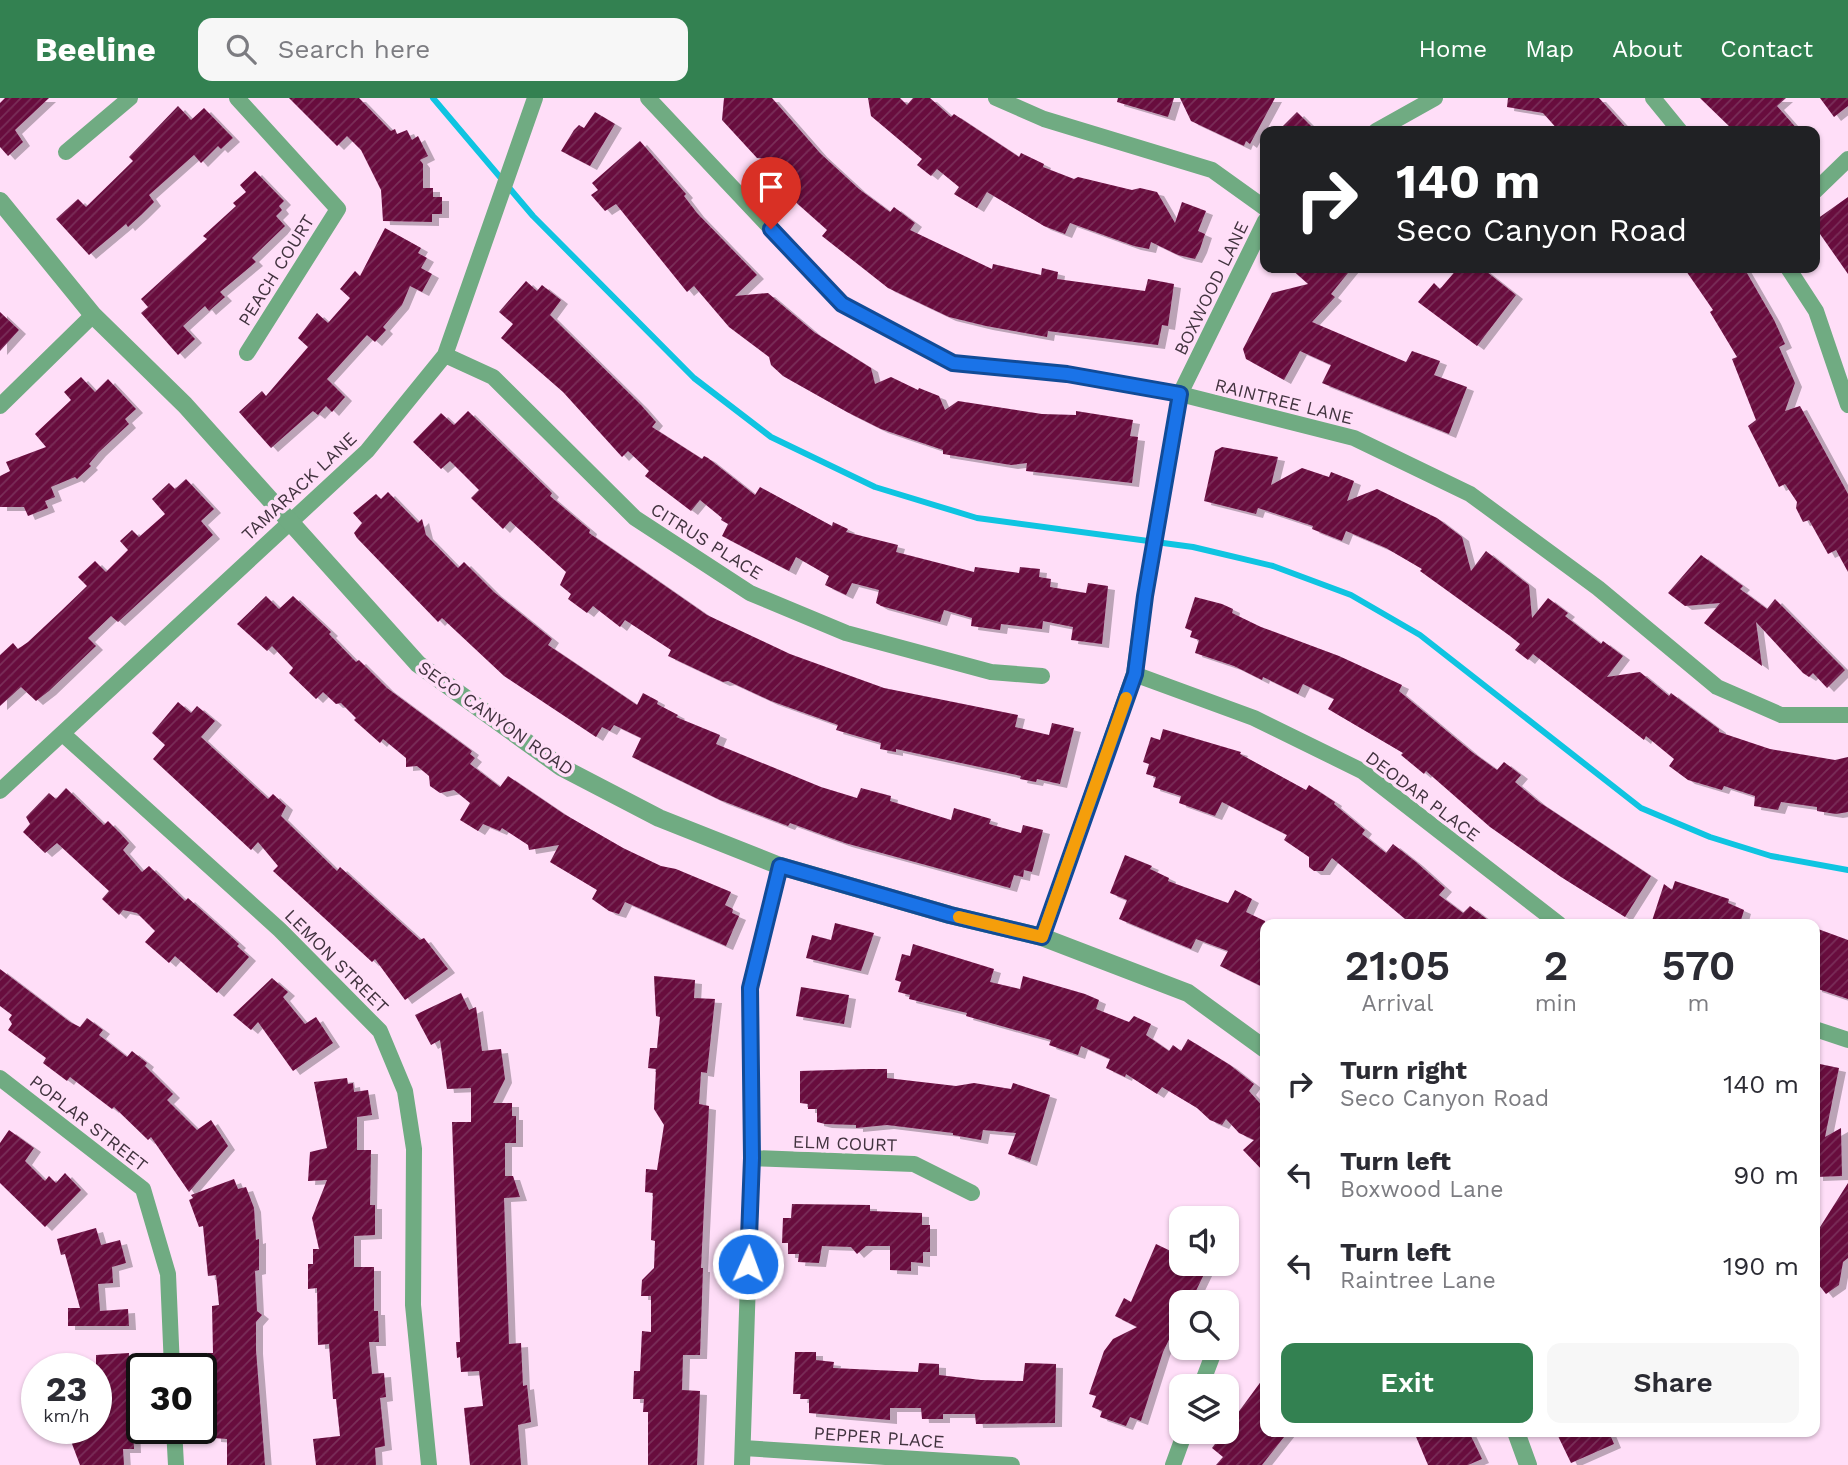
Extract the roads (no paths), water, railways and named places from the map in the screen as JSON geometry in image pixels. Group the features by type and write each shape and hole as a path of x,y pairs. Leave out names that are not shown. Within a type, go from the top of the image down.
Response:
{"street":[{"path":"66,152 130,98"},
{"name":"PEACH COURT","path":"237,98 338,209 247,353"},
{"name":"TAMARACK LANE","path":"0,791 64,735 288,522 367,451 444,355 535,98"},
{"name":"RAINTREE LANE","path":"648,98 842,304 953,363 1067,374 1180,394 1354,438 1469,494 1598,588 1717,687 1781,715 1848,715"},
{"path":"996,98 1044,119 1212,170 1260,204"},
{"path":"1385,126 1436,98"},
{"path":"1653,98 1676,126"},
{"path":"1820,186 1848,159"},
{"name":"SECO CANYON ROAD","path":"0,201 93,315 185,405 418,664 561,768 659,818 780,866 950,915 1042,937 1188,993 1260,1045"},
{"name":"BOXWOOD LANE","path":"1042,937 1135,674 1145,596 1180,394 1260,231"},
{"path":"1790,273 1816,310 1848,405"},
{"path":"0,406 93,315"},
{"name":"CITRUS PLACE","path":"444,355 493,377 635,518 750,593 846,633 991,672 1042,676"},
{"name":"DEODAR PLACE","path":"1135,674 1254,718 1362,771 1553,919"},
{"name":"LEMON STREET","path":"64,735 280,930 380,1031 405,1091 414,1149 413,1305 429,1465"},
{"path":"742,1465 752,1158 750,988 780,866"},
{"path":"1820,1031 1848,1040"},
{"name":"POPLAR STREET","path":"0,1078 143,1189 168,1274 171,1353"},
{"name":"ELM COURT","path":"752,1158 914,1164 972,1193"},
{"path":"1518,1437 1528,1465"},
{"path":"175,1444 176,1465"},
{"path":"1173,1465 1181,1444"},
{"name":"PEPPER PLACE","path":"743,1448 1012,1465"}],"waterway":[{"path":"433,98 533,216 694,378 771,437 875,487 977,518 1193,547 1273,566 1351,595 1420,635 1641,808 1710,837 1771,856 1848,870"}]}
